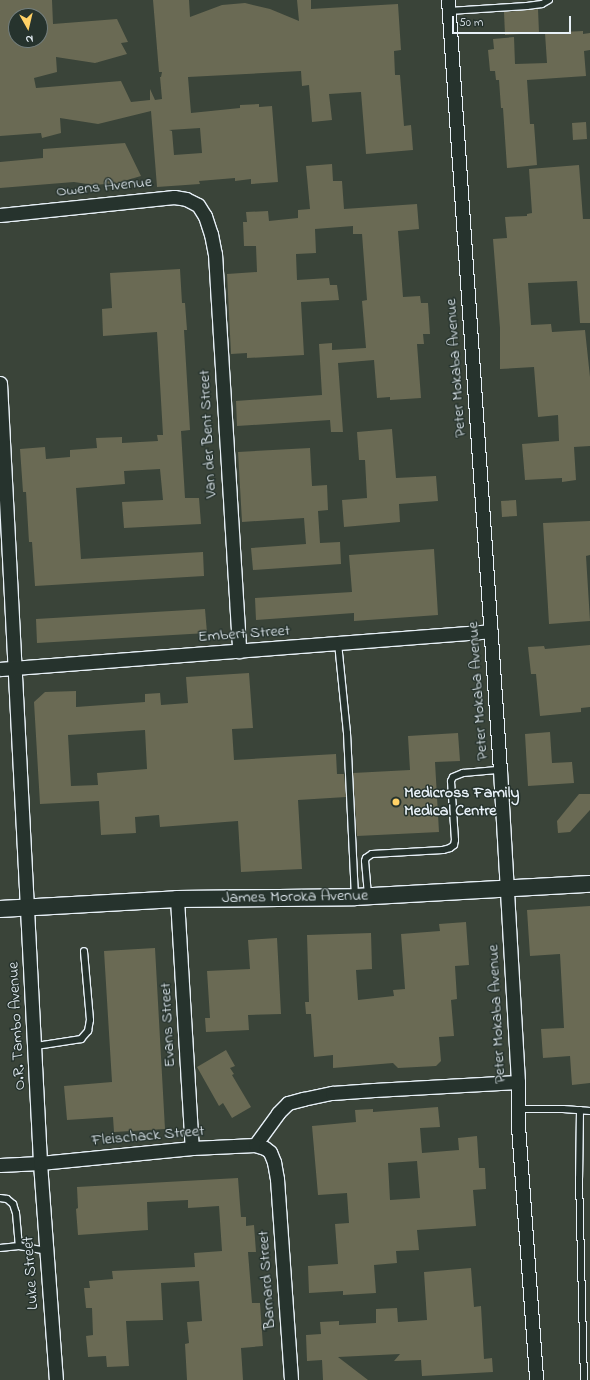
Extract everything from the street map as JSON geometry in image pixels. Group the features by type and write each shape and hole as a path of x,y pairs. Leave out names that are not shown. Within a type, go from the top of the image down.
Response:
{"street":[{"name":"Peter Mokaba Avenue","path":"448,6 500,770 518,1082 518,1109 536,1380"},
{"name":"Owens Avenue","path":"0,216 174,197 186,199 198,206 205,216"},
{"name":"Van der Bent Street","path":"205,216 212,234 214,254 239,651"},
{"name":"O.R. Tambo Avenue","path":"0,383 36,1046 40,1164"},
{"name":"Embert Street","path":"0,669 491,631"},
{"name":"James Moroka Avenue","path":"0,909 177,899 362,896 590,884"},
{"name":"Evans Street","path":"177,899 192,1148"},
{"path":"255,1145 278,1113 288,1103 303,1099 332,1093 367,1090 518,1082"},
{"name":"Fleischack Street","path":"0,1165 40,1164 192,1148 255,1145"},
{"name":"Barnard Street","path":"255,1145 265,1148 270,1152 274,1162 277,1178 291,1380"},
{"name":"Luke Street","path":"40,1164 56,1380"}],"lane":[{"path":"448,6 527,6 542,4 549,0"},
{"path":"338,643 362,896"},
{"path":"362,896 364,861 372,854 443,850 454,845 455,840 451,781 453,777 463,773 500,770"},
{"path":"36,1046 82,1040 88,1031 90,1020 84,950"},
{"path":"518,1109 590,1111"},
{"path":"580,1110 579,1178 584,1380"},
{"path":"0,1198 7,1199 13,1204 19,1246"},
{"path":"0,1248 19,1246 47,1251"}],"building":[{"path":"0,0 52,0 53,24 117,19 128,42 121,43 127,54 95,63 56,57 57,72 34,78 36,88 121,81 131,102 150,100 150,89 155,100 162,99 160,77 162,72 159,72 153,0 189,0 190,17 222,5 245,3 270,9 299,21 297,0 311,0 311,9 398,4 401,50 394,51 395,75 400,75 404,126 411,125 413,150 366,154 361,92 329,94 332,120 312,122 309,85 302,86 301,71 188,77 191,113 240,108 240,105 259,104 259,107 272,106 278,182 251,184 251,179 235,181 235,178 199,181 200,184 157,187 151,111 98,124 60,118 61,133 42,138 41,133 0,136","holes":["200,128 202,153 174,155 172,131 169,130"]},
{"path":"538,9 539,33 505,35 504,12"},
{"path":"583,31 583,34 590,33 590,50 584,51 586,76 527,80 530,124 534,124 537,165 507,168 503,108 501,108 499,80 496,80 495,71 490,71 488,50 494,49 493,39 514,37 515,64 547,63 545,33"},
{"path":"586,122 587,139 573,140 572,123"},
{"path":"125,143 141,176 117,183 94,185 74,182 0,188 0,162 43,158 43,149"},
{"path":"332,164 333,181 342,181 344,209 417,204 419,229 398,231 403,297 420,296 421,303 428,303 430,334 423,334 424,344 417,344 421,398 390,400 390,397 377,398 374,360 338,363 343,432 331,432 330,420 237,426 236,401 322,395 319,344 332,343 332,350 366,348 362,301 367,300 362,234 353,234 353,226 315,229 316,253 296,254 297,280 329,278 330,285 337,285 339,300 301,302 304,355 247,358 247,353 231,354 227,274 257,272 256,246 244,246 243,222 247,222 246,212 268,211 269,221 298,218 298,210 310,209 306,166"},
{"path":"579,165 583,219 590,219 590,323 580,323 577,281 528,283 531,325 551,324 552,332 585,330 590,377 590,446 574,447 576,480 562,482 562,478 525,480 522,444 559,441 558,415 538,417 534,367 500,369 500,328 493,239 507,238 505,217 527,216 527,214 532,213 529,169"},
{"path":"180,269 182,303 185,303 187,330 184,330 190,430 181,431 185,498 199,498 201,524 124,528 122,502 163,500 160,469 124,471 125,484 76,488 81,559 203,552 204,576 35,586 32,542 29,542 26,492 23,492 20,449 45,447 46,459 70,457 70,450 97,448 96,438 122,437 122,443 158,441 157,435 163,435 157,332 103,336 102,309 112,308 110,273"},
{"path":"392,429 396,478 436,476 438,501 399,504 400,522 344,527 342,500 367,498 365,460 359,460 357,432"},
{"path":"310,448 312,486 327,485 328,510 318,511 320,543 340,542 341,564 253,570 251,548 306,544 304,518 242,522 238,452"},
{"path":"516,500 517,516 502,517 501,501"},
{"path":"590,521 590,555 586,556 590,621 549,624 543,523"},
{"path":"434,549 438,615 354,621 354,613 256,620 255,598 352,592 349,555"},
{"path":"205,609 207,633 37,643 36,619"},
{"path":"590,645 590,707 581,708 581,712 540,716 536,674 531,674 528,647 544,646 545,649"},
{"path":"249,673 253,728 232,729 234,760 336,754 337,774 344,774 346,797 298,800 302,869 241,872 238,821 160,827 159,815 135,817 136,833 101,835 99,801 40,804 34,702 45,692 76,691 76,707 145,702 145,694 160,693 161,705 188,703 186,677","holes":["145,730 147,769 97,773 98,785 71,786 68,735"]},
{"path":"550,732 552,763 572,762 574,783 528,786 525,734"},
{"name":"Medicross Family Medical Centre","path":"458,733 460,761 435,762 439,832 357,836 353,773 410,770 408,736"},
{"path":"579,794 590,794 590,810 570,832 558,833 557,821"},
{"path":"590,906 590,1083 572,1085 570,1056 543,1058 541,1029 564,1028 560,954 530,956 527,910"},
{"path":"466,922 469,965 455,966 457,999 451,1000 454,1036 439,1037 441,1061 436,1066 398,1068 393,1063 333,1068 333,1055 314,1057 311,1014 306,1014 305,1002 309,1002 307,935 371,933 372,969 356,970 358,1000 394,996 393,990 405,989 401,934 440,931 439,924"},
{"path":"277,938 281,1014 248,1015 249,1030 206,1032 205,1018 210,1018 207,971 250,969 248,940"},
{"path":"155,948 165,1129 114,1132 113,1117 67,1120 64,1086 112,1082 104,951"},
{"path":"226,1050 235,1066 230,1068 234,1074 232,1075 251,1107 232,1118 223,1103 219,1106 197,1067"},
{"path":"438,1107 440,1127 420,1128 422,1153 459,1150 458,1138 477,1136 479,1168 485,1168 486,1189 473,1190 476,1226 417,1230 419,1250 396,1251 397,1263 374,1265 376,1293 343,1295 343,1291 309,1293 308,1266 338,1264 335,1224 349,1223 347,1193 318,1195 312,1126 356,1122 355,1110 373,1109 373,1112","holes":["417,1161 420,1198 390,1200 388,1163"]},
{"path":"238,1178 241,1217 246,1217 246,1226 254,1225 256,1252 248,1252 252,1303 260,1303 263,1346 241,1348 243,1380 187,1380 185,1344 189,1343 187,1322 202,1321 199,1281 161,1283 163,1320 126,1321 129,1366 107,1367 106,1356 88,1357 86,1336 93,1335 92,1308 86,1308 84,1288 90,1288 89,1281 113,1279 112,1271 195,1267 194,1253 222,1251 219,1206 188,1208 188,1200 147,1202 148,1230 78,1235 76,1209 78,1208 77,1187"},
{"path":"471,1268 474,1307 481,1306 484,1359 492,1358 493,1372 422,1376 421,1360 394,1361 400,1354 338,1357 368,1380 323,1380 322,1360 307,1361 306,1335 321,1334 320,1322 339,1321 339,1325 376,1323 376,1309 397,1308 398,1322 427,1320 424,1272"}],"place":[{"name":"Medicross Family Medical Centre","path":"396,802"}]}
